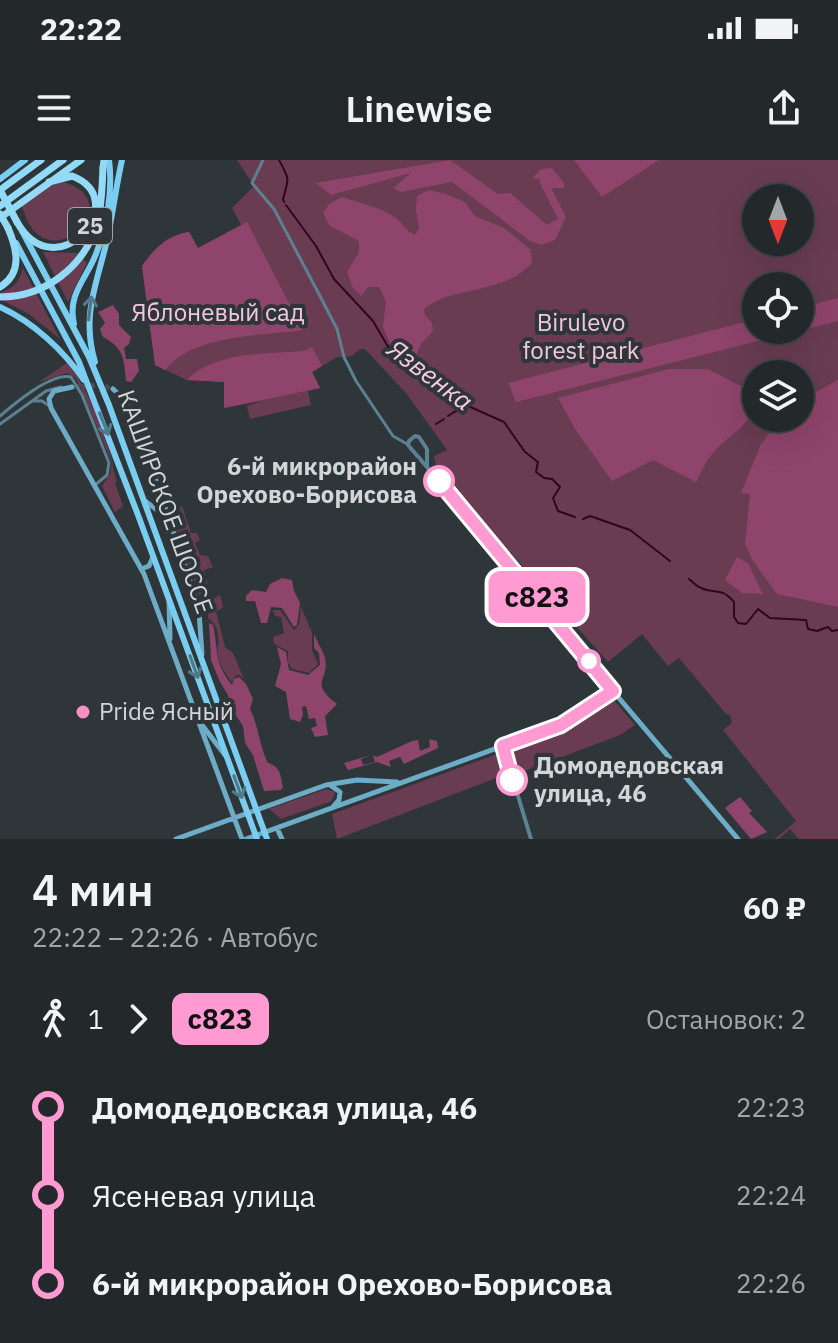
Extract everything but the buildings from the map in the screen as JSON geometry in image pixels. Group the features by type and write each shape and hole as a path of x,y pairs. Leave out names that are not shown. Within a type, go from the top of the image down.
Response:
{"highway":[{"path":"0,190 41,160"},
{"path":"0,206 63,160"},
{"path":"0,216 81,160"},
{"path":"0,297 18,296 45,287 77,261 96,225 105,163"},
{"name":"25","path":"18,224 40,243 55,247 70,244 89,229 95,204 92,191 72,176 49,182"},
{"name":"КАШИРСКОЕ ШОССЕ","path":"0,190 18,224"},
{"name":"КАШИРСКОЕ ШОССЕ","path":"0,216 8,230"},
{"path":"0,287 10,279 16,265 15,247 8,230"}],"main road":[{"path":"0,179 25,160"},
{"path":"101,385 90,339 89,305 106,243 122,160"},
{"path":"78,335 72,301 100,240 110,192 105,163"},
{"name":"КАШИРСКОЕ ШОССЕ","path":"18,224 78,335 101,385 265,836"},
{"name":"КАШИРСКОЕ ШОССЕ","path":"8,230 65,332 90,390 256,837"},
{"path":"0,307 24,320 50,343 73,365 90,390"},
{"path":"72,387 62,387 51,395 51,408 141,569 244,839 265,836 277,828 561,725 613,691 738,839"},
{"path":"113,389 127,405 144,445 196,600 203,664"},
{"path":"140,492 147,503 168,521"},
{"path":"141,569 149,566 153,556"},
{"path":"169,596 170,645"},
{"path":"197,717 229,761"},
{"path":"176,839 326,785 357,780 402,783"},
{"path":"326,785 334,786 340,792 339,800 332,808"},
{"path":"277,828 282,839"}],"street":[{"path":"263,160 252,183 274,209 310,276 337,329 346,363 356,381 393,436 407,444 427,467 613,691"},
{"path":"0,416 40,386 60,376 69,376 80,390 109,462 109,471 94,486"},
{"path":"0,424 46,391 62,387"},
{"path":"30,402 42,401 51,408"},
{"path":"407,444 415,436 419,437 427,449 427,467"},
{"path":"503,746 531,839"}],"green space":[{"name":"Birulevo forest park","path":"237,160 838,160 838,839 799,839 790,829 775,839 796,821 723,730 732,723 730,715 679,658 668,666 642,634 608,662 437,470 434,456 447,450 406,393 365,349 352,356 337,357 312,372 320,388 308,391 311,405 250,419 247,406 263,401 224,408 224,382 187,380 155,365 142,266 156,249 174,236 189,232 198,248 241,225 232,208 254,186"},
{"path":"450,160 498,194 510,193 547,225 558,219 540,178 532,179 541,169 552,168 564,183 564,188 551,188 566,217 555,240 541,245 530,241 452,182 401,192 393,188 411,173 331,195 316,183"},
{"path":"574,160 659,160 602,197"},
{"path":"63,182 80,190 88,201 89,213 75,234 62,240 49,240 36,233 21,205 48,186"},
{"path":"429,190 465,202 475,216 504,228 531,250 532,263 506,281 448,296 424,309 433,331 421,344 411,367 397,360 383,327 386,301 379,287 368,287 361,296 353,288 347,272 359,252 359,241 330,226 323,213 330,203 342,197 390,214 415,235 419,228 417,196"},
{"name":"Яблоневый сад","path":"247,222 303,330 210,343 177,358 165,370 155,365 142,266 156,249 174,236 189,232 198,248"},
{"path":"43,252 78,253 87,263 68,302"},
{"path":"23,268 60,339 29,314 0,299 0,293 15,284"},
{"path":"838,298 838,321 814,327 814,304"},
{"path":"113,305 119,314 119,325 131,337 124,348 126,359 137,359 139,371 131,382 126,381 119,350 103,337 100,329 105,323 98,312"},
{"path":"742,323 742,344 747,344 516,402 508,383"},
{"path":"312,347 322,366 312,372 320,388 224,408 224,382 187,380 226,359 304,351"},
{"path":"67,363 88,395 111,456 115,483 123,506 115,512 102,486 110,474 112,463 80,386 74,376 66,373 39,382"},
{"path":"669,369 708,369 742,387 742,426 712,454 696,482 653,460 612,481 575,429 558,398"},
{"path":"838,380 838,607 777,594 753,561 745,544 750,494 741,493 761,444 770,432 814,432 814,393"},
{"path":"182,506 191,533 197,533 200,540 195,543 200,555 208,556 213,567 204,570 209,591 199,595 169,511"},
{"path":"737,557 748,563 763,594 742,593 725,580"},
{"path":"282,578 292,580 300,603 297,625 294,627 282,608 271,607 267,623 261,623 255,601 246,601 252,590 266,592 270,584"},
{"path":"220,595 223,607 216,612 225,647 233,653 244,679 235,676 232,682 219,660 218,632 208,618 208,602"},
{"path":"301,607 312,632 312,650 318,664 309,673 292,669 288,651 274,644 273,637 284,633 281,617 275,616 273,610 280,610 294,630 299,625"},
{"path":"209,623 213,625 219,663 226,677 232,685 234,679 239,677 253,699 250,709 268,763 279,772 281,790 264,791 253,755 245,743 243,726 231,708 211,660"},
{"path":"314,634 325,658 322,686 328,697 337,704 325,716 328,735 315,737 311,728 317,726 315,718 309,719 306,706 302,707 300,722 290,719 286,692 275,686 281,664 277,647 286,652 289,670 308,675 320,665 319,653 314,648"},
{"path":"613,699 635,725 620,735 517,774 509,749 566,728"},
{"path":"429,739 437,741 438,748 404,764 400,757 389,761 391,767 377,762 348,770 344,763 371,755 361,759 363,765 375,762 373,755 377,757 418,740 420,751 430,747"},
{"path":"497,754 504,775 337,839 332,814"},
{"path":"326,789 335,792 332,801 281,819 269,809"},
{"path":"740,797 752,811 749,813 767,832 751,839 725,808"}],"waterway":[{"name":"Язвенка","path":"279,160 287,179 284,202"},
{"name":"Язвенка","path":"286,205 316,246 334,279 373,321 399,359 439,376 466,405 504,422 525,452 538,462 536,472 552,479 560,487 553,498 558,511 575,517"},
{"path":"448,416 464,406"},
{"path":"436,424 444,419"},
{"name":"Язвенка","path":"583,519 590,516 630,530 670,561"},
{"name":"Язвенка","path":"689,579 701,588 729,597 734,602 734,617 738,623 746,624 758,609 770,618 806,620 808,629 817,631 828,627 832,631 838,630"}],"tunnel":[{"path":"75,387 100,385 113,389"}],"bus line":[{"name":"с823","path":"439,481 613,691 561,725 503,746 512,780"}],"place":[{"name":"6-й микрорайон Орехово-Борисова","path":"439,481"},
{"name":"Pride Ясный","path":"83,712"},
{"name":"Домодедовская улица, 46","path":"512,780"}]}
